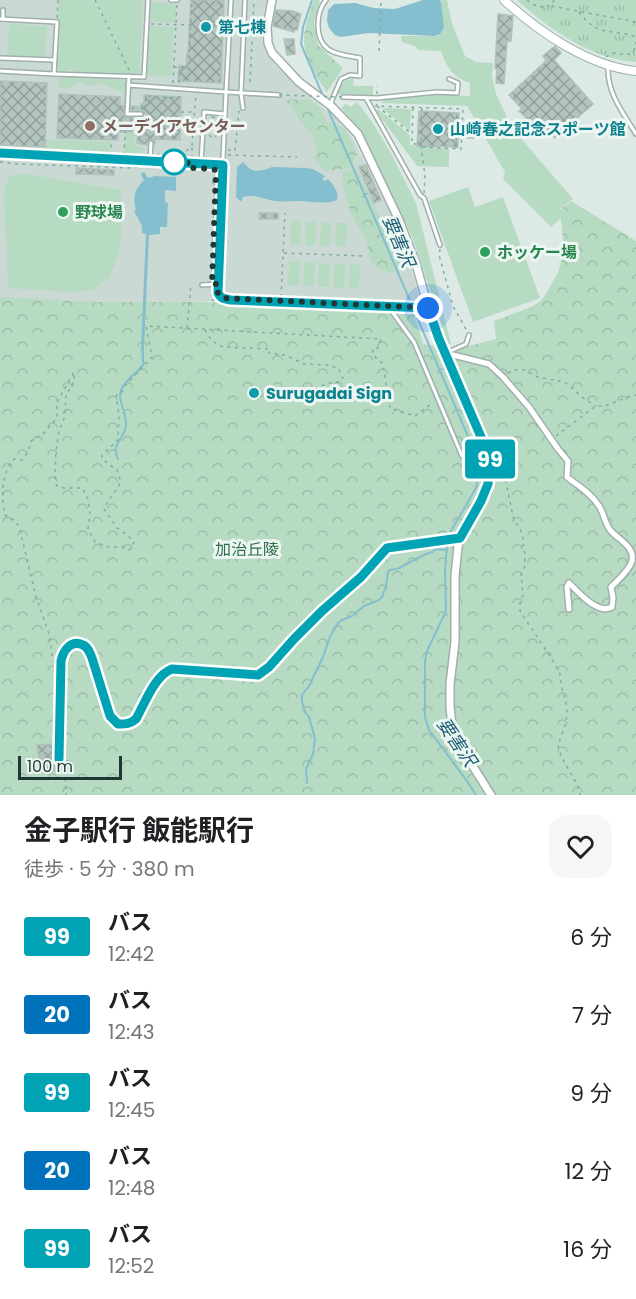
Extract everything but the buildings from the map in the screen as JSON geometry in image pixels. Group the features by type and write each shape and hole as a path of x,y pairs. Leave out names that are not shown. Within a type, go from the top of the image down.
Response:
{"main road":[{"path":"504,0 536,26 562,43 604,64 636,71"}],"street":[{"path":"272,0 267,27 268,43 272,53 299,82 331,106 358,134 399,219 445,353 490,458 488,484 460,538 455,576 455,642 450,684 452,725 457,741 491,795"},
{"path":"445,353 489,364 501,376 529,407 568,461 567,477 593,498 603,513 609,530 625,543 632,554 632,561 628,569 611,587 612,607 603,610 588,602 569,583 567,587 569,609"},
{"path":"59,759 62,655 65,648 70,645 84,645 92,658 110,716 118,724 132,723 157,681 166,671 172,669 258,675 269,667 322,611 361,577 387,548 460,538"}],"lane":[{"path":"0,71 144,77 148,0"},
{"path":"171,0 177,0"},
{"path":"231,0 218,293 223,298 428,308"},
{"path":"241,108 245,0"},
{"path":"326,0 319,14 322,42 330,51 360,58 360,76 350,75 341,80 331,106"},
{"path":"3,10 1,19 57,22 54,74"},
{"path":"0,58 54,60"},
{"path":"604,64 613,96 636,134"},
{"path":"130,76 127,114 141,114"},
{"path":"343,97 458,93 458,83 449,80"},
{"path":"128,86 279,95"},
{"path":"366,98 420,195 424,198 440,245"},
{"path":"201,164 204,112 225,114"},
{"path":"150,159 151,143"},
{"path":"0,153 150,159 223,165"},
{"path":"215,182 222,183"},
{"path":"202,285 218,284"},
{"path":"388,306 414,342 462,456"},
{"path":"445,353 466,344 469,335"}],"path":[{"path":"57,22 58,0"},
{"path":"95,0 130,76"},
{"path":"172,88 177,0"},
{"path":"189,52 192,0"},
{"path":"249,90 254,0"},
{"path":"379,51 381,0"},
{"path":"527,0 542,8 551,6 636,22"},
{"path":"551,6 554,0"},
{"path":"579,11 587,22 597,28 636,37"},
{"path":"147,24 190,25"},
{"path":"604,64 612,52 633,53 636,42"},
{"path":"174,67 186,67"},
{"path":"376,106 377,86"},
{"path":"191,163 197,90"},
{"path":"279,95 343,97"},
{"path":"376,106 413,107 422,108 463,109 460,149 412,144 413,107"},
{"path":"376,106 412,134"},
{"path":"141,108 147,109"},
{"path":"241,108 235,151 228,150 227,155 297,157"},
{"path":"422,108 421,146 425,175 424,198"},
{"path":"456,149 458,109"},
{"path":"181,112 195,112"},
{"path":"124,156 127,114"},
{"path":"212,117 219,121 218,134 214,138 208,135 208,121 212,117"},
{"path":"111,140 111,156"},
{"path":"150,159 162,154 184,154 192,145"},
{"path":"0,162 132,168 142,165"},
{"path":"211,300 215,182"},
{"path":"280,297 285,213"},
{"path":"440,245 439,255 453,306 469,335"},
{"path":"283,253 364,256"},
{"path":"187,328 191,284"},
{"path":"60,676 52,656 49,634 36,597 20,530 16,521 5,516 3,490 9,464 14,459 22,460 28,452 31,441 44,433 57,418 57,402 74,372 72,387 66,393 65,416 59,431 56,450 57,486 82,488 88,499 90,513 88,529 95,542 129,550 134,542 117,528 104,509 108,498 122,482 117,470 102,459 102,455 118,440 119,414 116,396 152,357 146,326 381,339 376,351 373,350 373,355 383,364 390,408 415,416 431,404 440,406"},
{"path":"205,329 212,340 223,347 270,349 269,352 285,355 304,364 338,368 344,378 339,382 330,382 295,395 261,394"},
{"path":"501,376 514,370 525,370 538,377 564,382 596,406 605,406 636,395"},
{"path":"551,440 596,406"},
{"path":"490,458 496,453 500,456 514,521 520,528 524,542 525,566 521,574 524,595 520,603 520,611 560,674 567,712 566,723 558,745 580,795"},
{"path":"59,759 65,774 66,795"}],"shaded area":[{"path":"0,0 267,0 261,35 268,55 277,67 335,117 352,137 391,215 407,253 423,311 215,301 103,305 0,301"}],"green space":[{"path":"59,0 93,0 121,53 95,0 143,2 139,75 132,75 130,72 130,75 56,70"},
{"path":"314,0 320,0 314,22 318,45 343,68 327,92 311,66 304,43 305,28"},
{"path":"440,0 447,0 452,24 465,56 476,62 493,63 492,77 496,94 512,128 573,199 560,209 563,216 551,227 503,179 505,172 467,106 382,103 383,100 438,94 470,96 470,83 451,71 441,51 418,50 415,46 402,42 401,36 438,36 444,29"},
{"path":"517,0 636,0 636,62 619,60 587,49 557,32"},
{"path":"151,2 176,4 176,20 173,23 149,21"},
{"path":"9,24 47,26 45,58 7,56"},
{"path":"148,26 174,27 172,74 168,77 145,74"},
{"path":"59,77 126,81 125,104 122,104 123,93 101,83 89,86 79,82 71,88 58,87"},
{"path":"354,78 353,86 373,86 373,95 337,94 343,83"},
{"path":"309,99 321,109 327,122 345,128 357,154 350,168 325,171 313,158 317,153 313,137 285,100"},
{"path":"357,102 392,155 416,203 451,344 448,344 413,239 358,128 341,108 346,104 351,107"},
{"path":"382,108 411,109 410,131"},
{"path":"378,109 410,135 410,145 449,149 449,167 417,166 376,111"},
{"path":"133,128 136,129 135,146 143,147 142,157 124,154 125,132 132,133"},
{"path":"46,139 110,142 109,155 42,152"},
{"path":"357,169 376,210 408,266 392,273 385,272 371,262 366,241 350,212 342,182 343,172"},
{"name":"野球場","path":"27,174 121,190 122,234 118,257 109,278 93,290 74,292 8,288 4,190 9,176"},
{"name":"ホッケー場","path":"468,187 475,207 503,197 540,298 473,322 429,201"},
{"name":"加治丘陵","path":"571,201 636,241 636,795 0,795 0,297 98,302 203,302 413,310 423,344 457,349 496,339 494,321 541,301 558,273 564,251 560,210"},
{"path":"291,221 301,221 300,245 290,244"},
{"path":"306,222 316,222 315,246 305,245"},
{"path":"321,222 331,223 330,246 320,246"},
{"path":"336,223 347,223 346,247 335,246"},
{"path":"289,261 300,262 299,285 288,285"},
{"path":"305,262 315,262 314,286 303,286"},
{"path":"319,263 330,264 329,287 318,287"},
{"path":"334,263 345,264 344,288 333,287"},
{"path":"350,264 360,265 359,289 349,288"}],"water":[{"path":"423,0 441,2 444,28 440,34 435,36 369,33 340,37 329,28 327,21 328,10 334,4 355,3 374,8 395,9"},
{"path":"243,162 256,171 272,167 313,169 325,176 322,179 325,181 328,179 332,183 337,200 323,203 278,201 252,196 243,197 241,202 236,197 237,167"},
{"path":"144,172 148,178 176,177 176,191 165,190 165,202 168,203 167,227 160,227 160,234 149,235 144,363 141,347 146,234 142,233 142,226 134,211 136,210 134,201 138,187 144,180 141,174"}],"waterway":[{"name":"要害沢","path":"312,0 303,27 301,44 323,96"},
{"name":"要害沢","path":"327,107 476,455 478,478 476,488 448,536 445,569 446,611 427,651 425,661 425,717 429,730 476,795"},
{"path":"118,459 116,449 126,425 120,393 124,384 144,363"},
{"path":"307,783 306,769 313,754 315,738 309,717 305,712 302,695 309,686 338,623 382,597 390,570 397,569 435,549 447,550"}],"bus line":[{"name":"99","path":"0,153 223,165 218,293 220,296 231,300 428,308 490,458 488,484 460,538 387,548 361,577 322,611 269,667 258,675 172,669 166,671 160,676 136,719 132,723 118,724 110,716 88,650 84,645 78,644 65,648 61,661 59,759"}],"place":[{"name":"第七棟","path":"206,27"},
{"name":"メーデイアセンター","path":"90,126"},
{"name":"山崎春之記念スポーツ館","path":"438,129"},
{"name":"野球場","path":"63,212"},
{"name":"ホッケー場","path":"485,252"},
{"name":"Surugadai Sign","path":"254,393"}],"route":[{"path":"174,162 170,162 191,163 191,168 216,171 212,284 218,284 218,293 223,298 428,308"}]}
